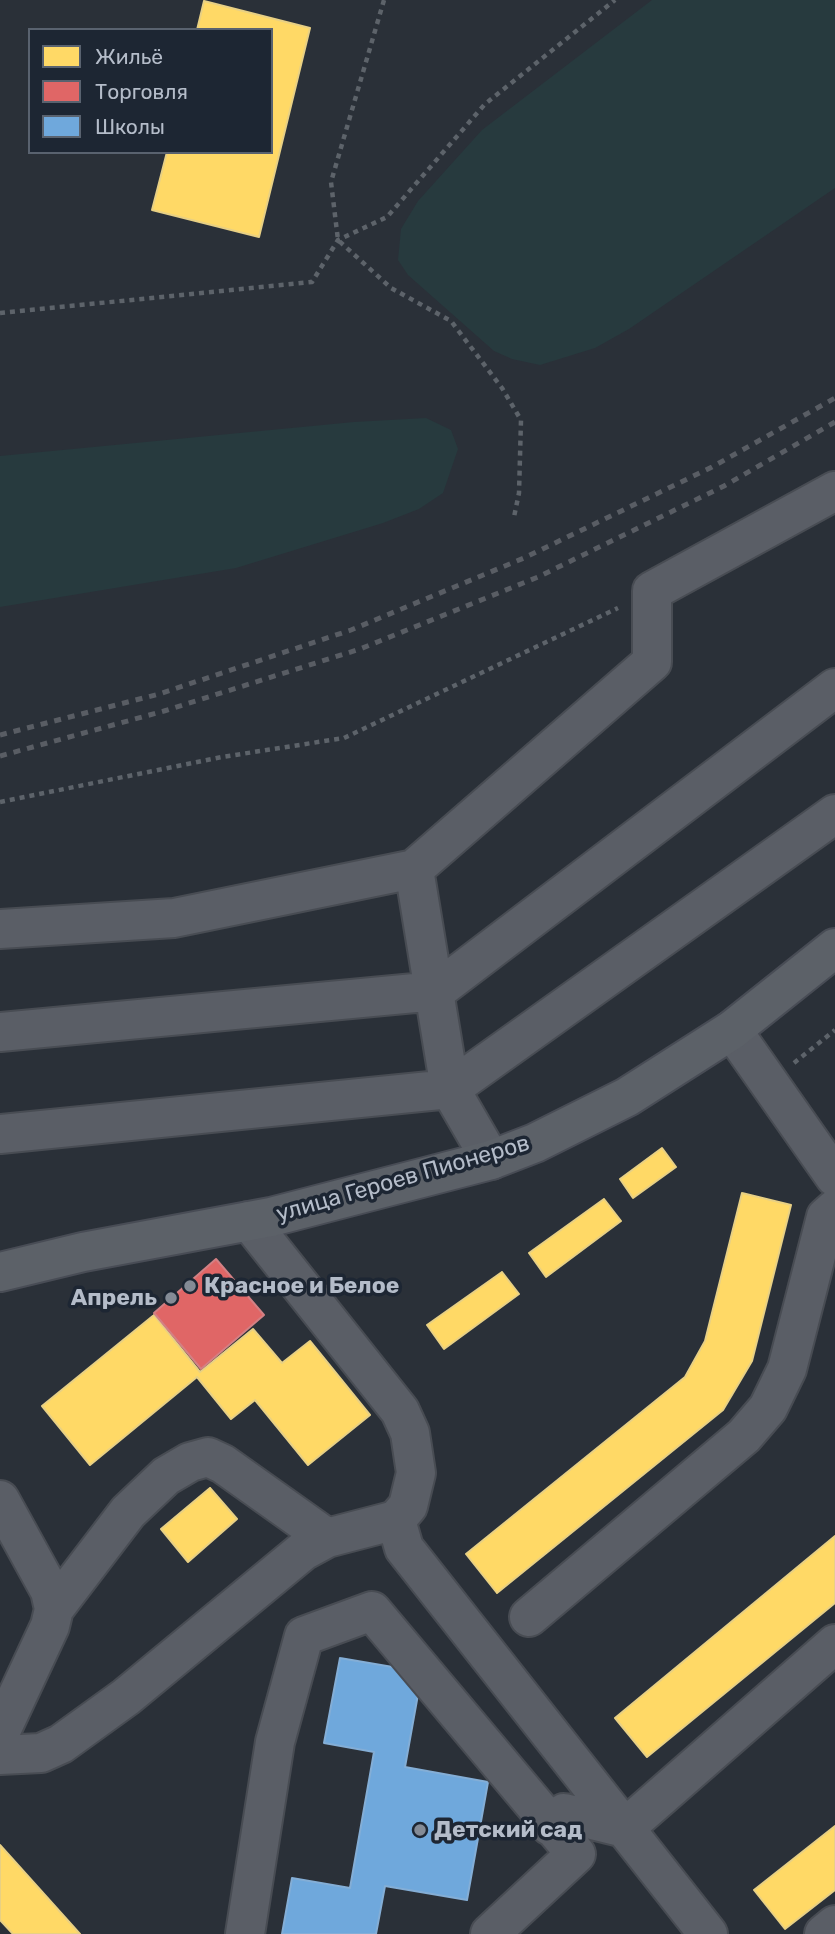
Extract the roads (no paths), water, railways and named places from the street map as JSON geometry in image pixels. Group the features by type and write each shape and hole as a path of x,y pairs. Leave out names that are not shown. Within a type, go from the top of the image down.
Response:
{"main road":[{"name":"улица Героев Пионеров","path":"83,1252 249,1221 491,1160 535,1143 616,1103 732,1030 835,948"},
{"path":"0,1261 83,1252"},
{"path":"0,1272 83,1252"}],"street":[{"path":"0,929 174,918 414,869 652,662 652,591 835,491"},
{"path":"0,1032 436,992 835,688"},
{"path":"0,1134 450,1089 835,814"},
{"path":"414,869 450,1089 491,1160"},
{"path":"732,1030 835,1177"},
{"path":"529,1616 744,1436 768,1408 787,1369 826,1217 835,1209"},
{"path":"0,1755 41,1753 82,1732 303,1551 327,1538 396,1520 408,1506 416,1473 410,1433 400,1411 249,1221"},
{"path":"0,1733 50,1626 54,1609 128,1511 166,1476 190,1462 208,1457 223,1464 327,1538"},
{"path":"5,1520 50,1591 54,1609"},
{"path":"396,1520 404,1548 708,1934"},
{"path":"245,1934 275,1742 304,1636 372,1611 576,1854 490,1934"},
{"path":"625,1828 835,1644"},
{"path":"550,1826 564,1813 625,1828"},
{"path":"824,1934 835,1925"}],"railway":[{"path":"0,735 159,694 351,630 524,558 712,467 835,398"},
{"path":"0,756 164,711 360,649 538,577 724,486 835,422"}],"place":[{"name":"Красное и Белое","path":"190,1286"},
{"name":"Апрель","path":"171,1298"},
{"name":"Детский сад","path":"420,1830"}]}
